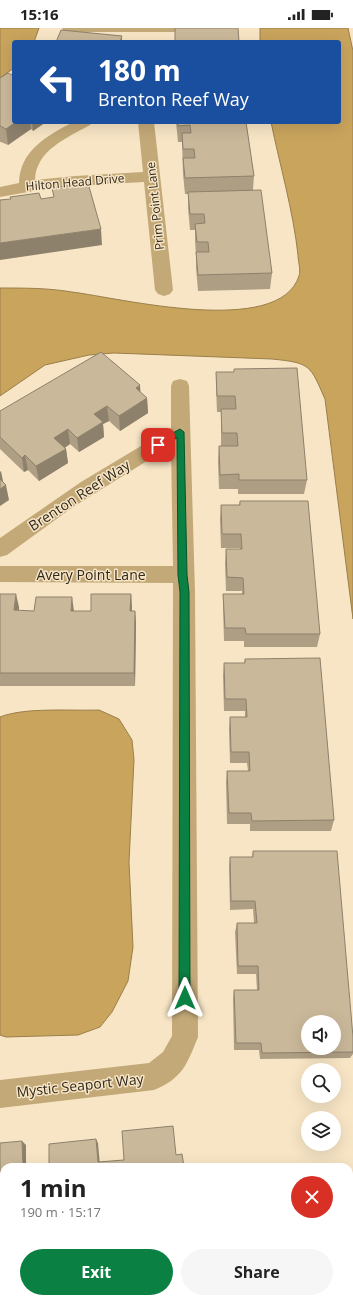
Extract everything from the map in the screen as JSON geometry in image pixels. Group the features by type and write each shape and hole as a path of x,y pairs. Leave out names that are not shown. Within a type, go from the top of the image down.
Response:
{"street":[{"path":"69,28 148,35 228,28"},
{"path":"27,185 27,169 32,158 41,149 82,124"},
{"name":"Prim Point Lane","path":"146,124 164,290"},
{"name":"Hilton Head Drive","path":"0,192 27,185 151,177"},
{"name":"Mystic Seaport Way","path":"0,1094 154,1076 173,1062 185,1037 184,592 182,575 180,386"},
{"name":"Brenton Reef Way","path":"0,549 30,526 123,464 180,432"},
{"name":"Avery Point Lane","path":"0,574 182,575"}],"shaded area":[{"path":"0,28 39,28 35,40 12,40 12,69 0,78"},
{"path":"260,28 348,28 353,51 353,619 325,399 312,372 302,364 272,359 114,353 89,355 45,365 0,396 0,288 27,288 72,292 125,301 196,310 231,310 262,306 285,295 299,276 300,268 293,221 271,124 341,124 341,40 260,40"},
{"path":"48,710 99,710 119,719 132,740 134,760 129,862 133,947 128,981 112,1012 100,1027 78,1035 6,1037 0,1035 0,717 22,712"}],"building":[{"path":"175,28 238,28 239,40 175,40"},
{"path":"61,30 122,36 121,40 57,40"},
{"path":"8,73 12,75 13,124 6,129 0,126 0,78"},
{"path":"178,124 246,124 254,176 185,178 183,158 195,158 194,149 183,149 182,133 191,133 190,125 178,126"},
{"path":"88,183 101,229 0,243 0,200 39,193 41,199 54,197 52,188"},
{"path":"261,190 272,273 198,275 196,252 209,252 208,242 197,242 195,224 205,223 204,214 190,214 188,192"},
{"path":"101,352 140,385 136,388 147,398 119,416 107,406 94,414 103,422 77,438 68,429 54,438 66,449 36,466 25,455 22,458 0,437 0,411"},
{"path":"297,368 307,480 239,480 239,474 220,475 219,446 238,446 237,433 222,433 221,409 236,409 235,396 217,396 216,372 234,372 234,369"},
{"path":"0,479 6,485 0,489"},
{"path":"240,501 308,501 320,634 246,634 245,628 225,628 223,594 244,594 243,578 227,577 226,549 242,549 241,534 222,534 221,505 240,505"},
{"path":"0,594 16,594 14,610 34,611 36,597 72,597 71,611 91,611 91,594 131,594 130,611 135,611 134,673 0,673"},
{"path":"320,658 334,820 252,821 251,813 229,813 227,771 250,771 249,752 231,752 230,717 247,717 246,699 225,699 224,663 245,663 245,659"},
{"path":"253,851 337,851 353,1052 341,1052 341,1015 301,1015 301,1053 262,1053 261,1043 236,1043 234,990 259,990 258,966 238,966 237,923 257,923 255,901 231,901 230,857 253,857"},
{"path":"173,1126 176,1155 182,1154 183,1163 49,1163 49,1144 96,1139 98,1162 124,1160 122,1131"},
{"path":"22,1141 23,1163 0,1163 0,1143"}],"route":[{"path":"158,445 180,432 182,575 184,592 185,998"}]}
